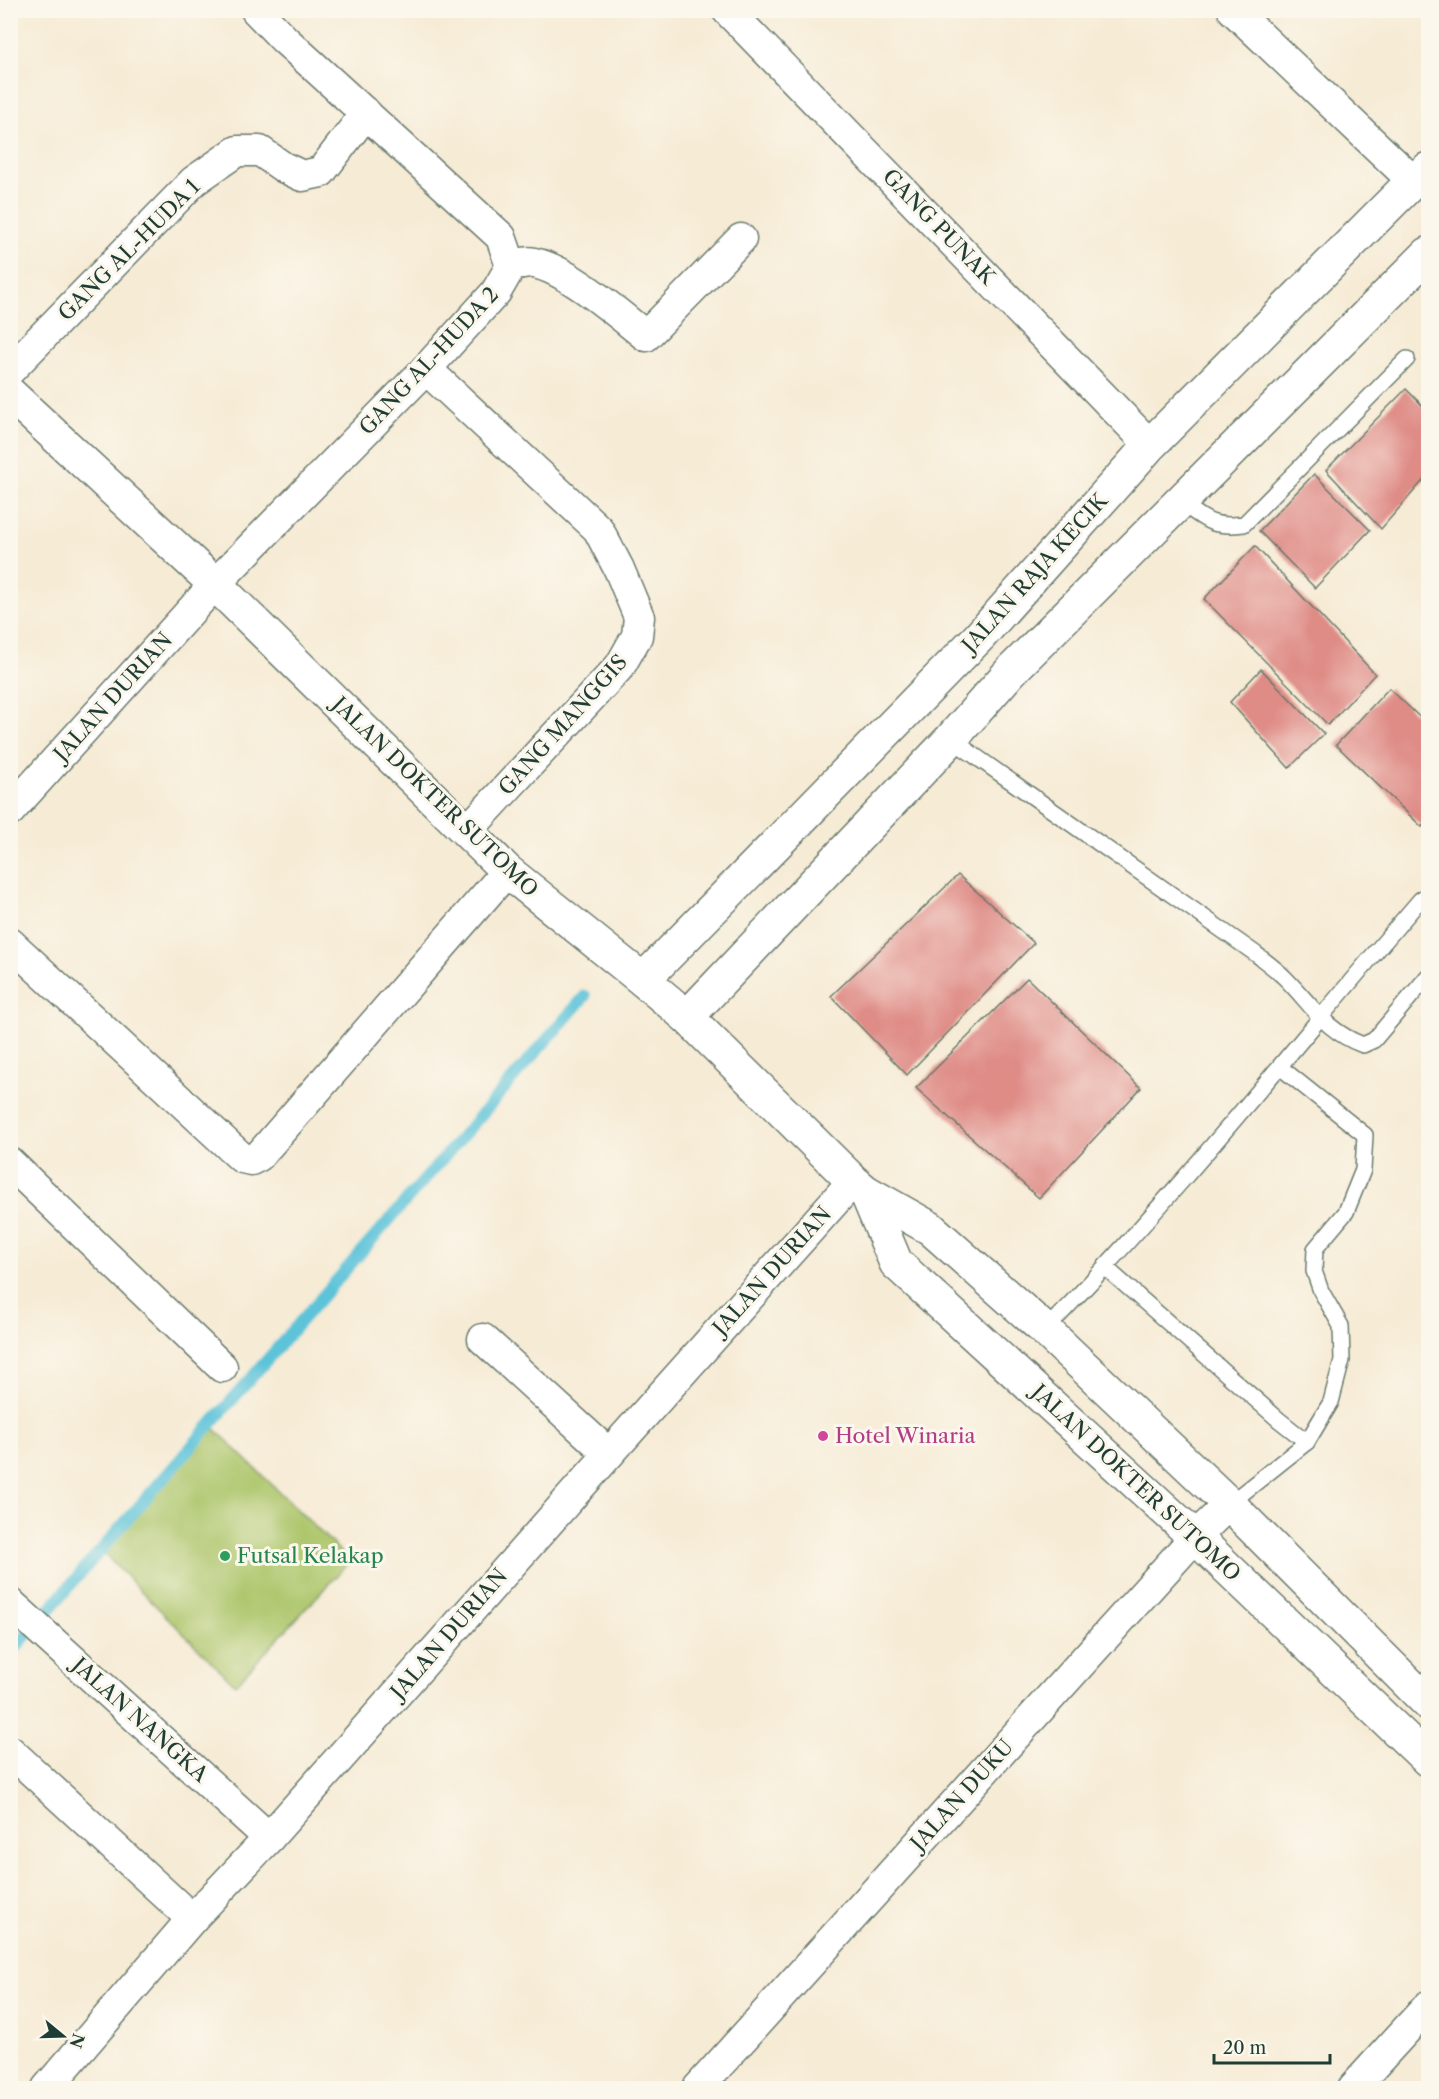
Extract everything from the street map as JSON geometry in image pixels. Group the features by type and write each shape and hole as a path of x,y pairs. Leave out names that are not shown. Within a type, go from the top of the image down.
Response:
{"main road":[{"name":"JALAN RAJA KECIK","path":"643,980 979,637 1150,445 1421,175"},
{"path":"687,1017 951,739 1011,671 1428,254"},
{"name":"JALAN DOKTER SUTOMO","path":"10,394 215,584 507,871 687,1017 860,1186 930,1228 1045,1330 1229,1504 1427,1698"},
{"path":"979,637 1011,671"},
{"name":"JALAN DOKTER SUTOMO","path":"860,1186 896,1263 1195,1537 1428,1760"}],"street":[{"name":"GANG AL-HUDA 2","path":"215,584 426,369 496,292 511,266 501,237 256,10"},
{"name":"GANG PUNAK","path":"727,10 1150,445"},
{"path":"1233,10 1421,175"},
{"name":"GANG AL-HUDA 1","path":"10,370 194,181 237,151 260,151 283,167 302,176 321,172 366,113"},
{"path":"511,266 531,262 556,270 646,336 741,238"},
{"name":"GANG MANGGIS","path":"426,369 598,529 619,569 639,616 637,636 621,666 467,831"},
{"name":"JALAN DURIAN","path":"10,811 215,584"},
{"path":"10,943 242,1158 251,1160 259,1156 507,871"},
{"path":"10,1163 222,1367"},
{"name":"JALAN DURIAN","path":"47,2088 192,1919 269,1838 609,1454 860,1186"},
{"path":"483,1339 609,1454"},
{"name":"JALAN DUKU","path":"698,2088 1195,1537 1229,1504"},
{"name":"JALAN NANGKA","path":"13,1605 269,1838"},
{"path":"10,1750 192,1919"},
{"path":"1353,2088 1428,2006"}],"lane":[{"path":"1179,501 1216,524 1223,526 1244,524 1407,359"},
{"path":"951,739 1256,954 1284,977 1319,1017 1345,1038 1363,1045 1374,1040 1428,976"},
{"path":"1045,1330 1106,1268 1280,1067 1319,1017 1420,900 1428,894"},
{"path":"1229,1504 1307,1442 1331,1402 1342,1360 1341,1326 1321,1291 1314,1271 1315,1249 1346,1212 1363,1170 1365,1135 1280,1067"},
{"path":"1106,1268 1307,1442"}],"green space":[{"name":"Futsal Kelakap","path":"212,1426 350,1561 235,1685 101,1551"}],"building":[{"path":"1406,389 1428,411 1428,475 1381,529 1326,470"},
{"path":"1314,474 1370,530 1315,588 1259,531"},
{"path":"1255,546 1375,674 1328,725 1204,599"},
{"path":"1261,669 1324,734 1289,768 1230,702"},
{"path":"1389,688 1428,725 1428,819 1422,827 1336,745"},
{"path":"958,875 1034,943 907,1075 831,996"},
{"path":"1027,978 1141,1088 1039,1198 916,1088"}],"waterway":[{"path":"10,1654 585,996"}],"place":[{"name":"Hotel Winaria","path":"823,1436"},
{"name":"Futsal Kelakap","path":"225,1556"}]}
